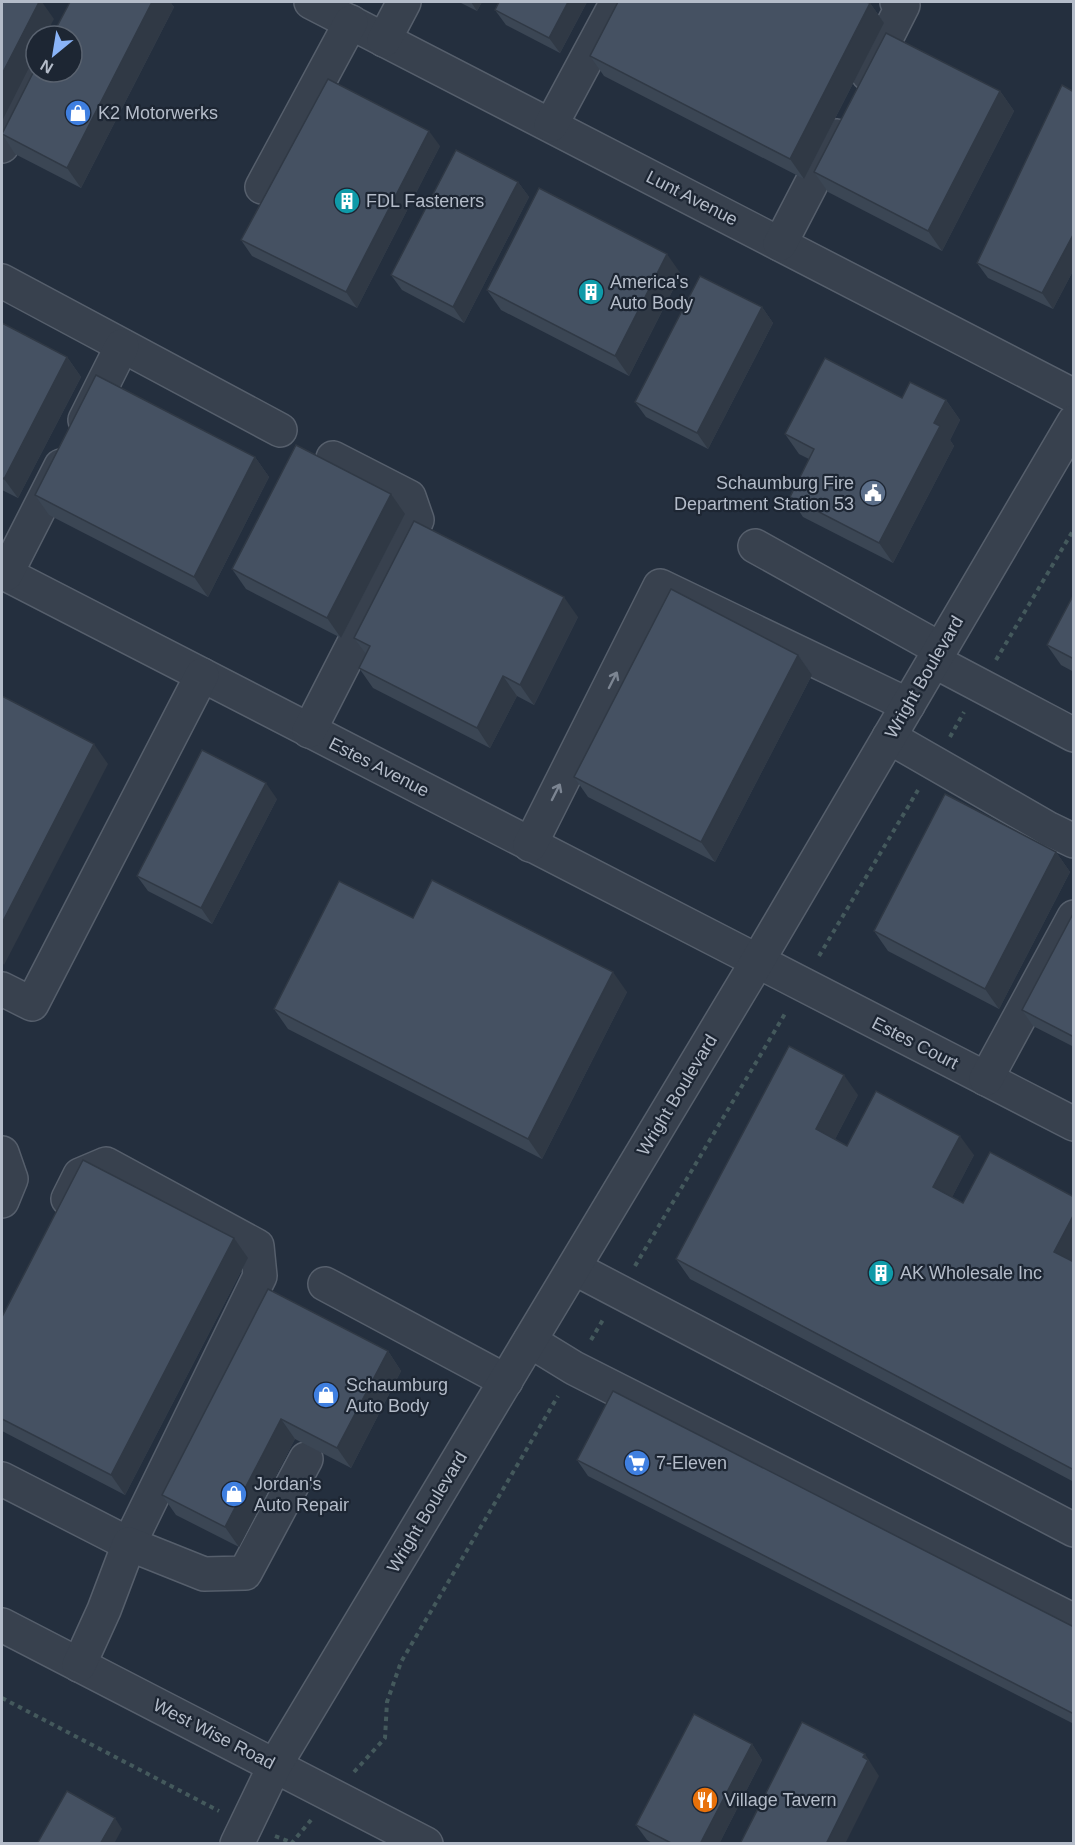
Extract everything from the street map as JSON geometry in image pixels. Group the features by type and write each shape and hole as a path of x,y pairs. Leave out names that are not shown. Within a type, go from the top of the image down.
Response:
{"street":[{"name":"Lunt Avenue","path":"310,2 1074,396"},
{"path":"384,40 404,2"},
{"path":"551,125 617,2"},
{"path":"780,244 903,5 897,2"},
{"path":"262,187 351,22"},
{"path":"2,146 33,84"},
{"path":"2,281 280,430"},
{"path":"4,573 122,346"},
{"name":"Wright Boulevard","path":"237,1844 275,1765 757,962 1074,422"},
{"path":"309,731 417,520 409,497 333,458"},
{"path":"755,546 937,655 980,686 1074,735"},
{"name":"Estes Avenue","path":"4,573 757,962"},
{"path":"530,845 660,586 908,705"},
{"path":"2,989 32,1004 202,675"},
{"path":"889,737 1074,841"},
{"path":"986,1079 1074,917"},
{"name":"Estes Court","path":"757,962 1074,1124"},
{"path":"2,1153 11,1179 2,1201"},
{"path":"54,1225 80,1175 106,1164 256,1246 260,1276 129,1544 104,1610 79,1665"},
{"path":"574,1268 1074,1530"},
{"path":"325,1284 506,1381"},
{"path":"530,1341 574,1368 1074,1621"},
{"path":"2,1479 129,1544 204,1574 245,1573 306,1459"},
{"name":"West Wise Road","path":"2,1625 426,1844"}],"path":[{"path":"375,1749 385,1738 387,1702 401,1662 1074,529"},
{"path":"2,1698 202,1802"}],"building":[{"path":"2,2 39,2 28,24 24,24 24,31 2,74"},
{"path":"70,2 152,2 67,168 2,134 27,84 84,84 84,24 58,24"},
{"path":"499,2 568,2 549,38 495,10"},
{"path":"618,2 870,3 790,159 590,56"},
{"path":"886,33 1000,91 928,231 814,172"},
{"name":"FDL Fasteners","path":"328,79 429,131 346,292 241,240"},
{"path":"1062,85 1074,92 1074,233 1042,293 977,263"},
{"path":"456,150 518,182 453,307 391,275"},
{"name":"America's Auto Body","path":"539,188 667,254 615,356 487,290"},
{"path":"700,276 762,307 697,433 635,402"},
{"path":"2,323 67,357 4,479 2,477"},
{"name":"Schaumburg Fire Department Station 53","path":"825,358 902,398 910,382 946,400 934,423 940,426 879,543 790,497 814,449 785,434"},
{"path":"96,375 255,457 194,577 35,495"},
{"path":"296,445 391,494 327,618 232,569"},
{"path":"414,521 564,597 520,685 503,676 477,728 359,668 370,646 354,638"},
{"path":"671,589 798,655 701,842 574,777"},
{"path":"1074,594 1074,659 1047,645"},
{"path":"2,696 94,744 2,923"},
{"path":"202,750 266,783 201,908 137,876"},
{"path":"945,794 1056,852 985,989 874,931"},
{"path":"432,880 613,972 528,1139 274,1009 339,881 413,918"},
{"path":"1074,912 1074,1037 1022,1010"},
{"name":"AK Wholesale Inc","path":"789,1046 844,1075 816,1129 847,1146 876,1091 960,1136 933,1187 963,1203 990,1152 1074,1197 1074,1214 1054,1252 1074,1262 1074,1470 676,1259"},
{"path":"83,1160 234,1238 111,1475 2,1419 2,1317"},
{"path":"268,1289 388,1351 337,1448 281,1419 225,1527 162,1495"},
{"path":"613,1391 1074,1627 1074,1714 577,1460"},
{"name":"Village Tavern","path":"694,1714 752,1744 700,1844 673,1844 636,1825"},
{"path":"802,1722 865,1754 863,1757 868,1760 826,1844 740,1844"},
{"path":"67,1791 115,1818 100,1844 37,1844"}],"place":[{"name":"K2 Motorwerks","path":"78,113"},
{"name":"FDL Fasteners","path":"347,201"},
{"name":"America's Auto Body","path":"591,292"},
{"name":"Schaumburg Fire Department Station 53","path":"873,493"},
{"name":"AK Wholesale Inc","path":"881,1273"},
{"name":"Schaumburg Auto Body","path":"326,1395"},
{"name":"7-Eleven","path":"637,1463"},
{"name":"Jordan's Auto Repair","path":"234,1494"},
{"name":"Village Tavern","path":"705,1800"}]}
